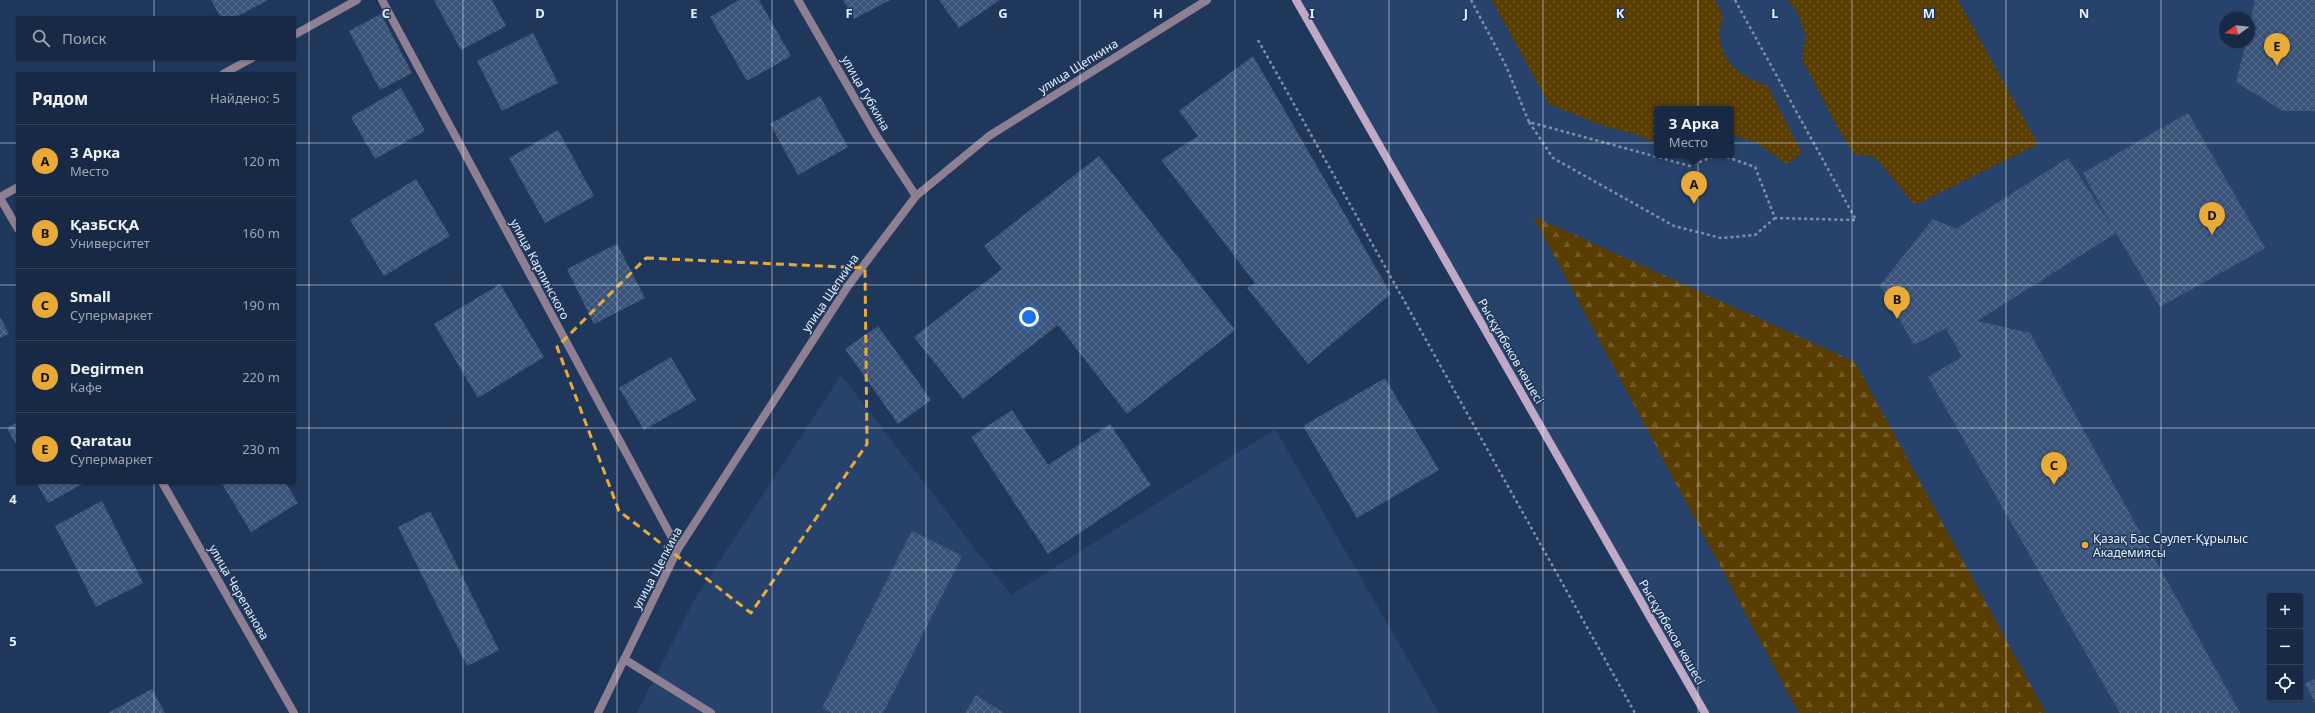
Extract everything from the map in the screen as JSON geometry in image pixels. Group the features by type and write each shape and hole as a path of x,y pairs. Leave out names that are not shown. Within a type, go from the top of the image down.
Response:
{"street":[{"path":"296,34 357,0"},
{"name":"улица Карпинского","path":"382,0 678,549"},
{"name":"улица Губкина","path":"798,0 876,135 916,196"},
{"name":"улица Щепкина","path":"598,713 678,549 848,286 916,196 989,136 1207,0"},
{"name":"Рысқұлбеков көшесі","path":"1296,0 1705,713"},
{"path":"227,72 248,60"},
{"path":"16,188 0,197 16,225"},
{"name":"улица Черепанова","path":"163,484 294,713"},
{"path":"624,659 711,713"}],"path":[{"path":"1471,0 1506,66 1529,122 1553,158 1674,226 1721,238 1755,235 1775,218 1856,220 1735,0"},
{"path":"1258,40 1635,713"},
{"path":"1529,122 1654,156"},
{"path":"1661,158 1690,166 1710,158"},
{"path":"1730,158 1755,167 1775,218"}],"highlighted area":[{"path":"646,258 865,268 867,444 751,613 619,511 557,347"}],"shaded area":[{"path":"1296,0 2315,0 2315,713 1705,713"},
{"path":"841,375 1011,595 1275,429 1439,713 637,713 693,602"}],"green space":[{"path":"1492,0 1715,0 1722,13 1720,38 1725,55 1736,69 1750,79 1767,85 1802,153 1787,164 1754,141 1734,136 1734,106 1654,106 1654,142 1635,134 1604,126 1549,104"},
{"path":"1788,0 1958,0 2038,144 1915,205 1875,157 1854,154 1839,130 1802,59 1806,36 1797,11"},
{"path":"1533,216 1855,362 2046,713 1799,713"}],"building":[{"path":"211,0 268,0 238,16 220,16"},
{"path":"434,0 492,0 506,26 461,50"},
{"path":"739,0 759,0 791,56 747,81 710,17"},
{"path":"843,0 890,0 854,19"},
{"path":"939,0 1000,0 959,28"},
{"path":"2255,0 2315,0 2315,111 2283,111 2236,82 2244,48 2255,48 2255,12 2252,12"},
{"path":"381,14 412,73 380,90 349,31"},
{"path":"533,33 558,83 502,111 477,61"},
{"path":"1253,56 1391,294 1308,364 1247,288 1255,283 1161,160 1198,136 1179,111"},
{"path":"401,88 425,131 375,159 351,117"},
{"path":"820,96 848,147 798,175 770,124"},
{"name":"Қазақ Бас Сәулет-Құрылыс Академиясы","path":"2188,113 2265,248 2160,307 2116,233 1977,321 2030,333 2240,713 2120,713 1928,377 1962,357 1946,328 1914,345 1880,285 1933,219 1956,229 2068,158 2114,230 2083,173"},
{"path":"558,130 594,196 545,223 509,158"},
{"path":"1099,156 1235,330 1127,414 1058,325 963,399 914,337 1002,269 984,246"},
{"path":"416,179 450,236 384,276 350,220"},
{"path":"617,244 645,298 594,324 567,269"},
{"path":"500,284 544,357 478,398 434,324"},
{"path":"0,317 9,334 0,338"},
{"path":"878,326 931,400 898,424 845,349"},
{"path":"671,357 696,400 644,430 619,388"},
{"path":"1385,378 1439,470 1357,518 1303,426"},
{"path":"1012,410 1048,465 1110,424 1151,485 1048,554 971,437"},
{"path":"16,423 16,444 7,428"},
{"path":"37,484 82,484 48,503"},
{"path":"222,484 286,484 298,503 251,532"},
{"path":"102,501 143,583 96,607 55,526"},
{"path":"430,511 499,650 467,666 398,527"},
{"path":"912,531 962,556 883,713 832,713 822,708"},
{"path":"2315,679 2315,702 2305,684"},
{"path":"152,689 165,713 108,713"},
{"path":"976,695 1004,713 965,713"}],"place":[{"name":"Qaratau","path":"2277,66"},
{"name":"3 Арка","path":"1694,204"},
{"name":"Degirmen","path":"2212,235"},
{"name":"ҚазБСҚА","path":"1897,319"},
{"name":"Small","path":"2054,485"},
{"name":"Қазақ Бас Сәулет-Құрылыс Академиясы","path":"2085,545"}]}
